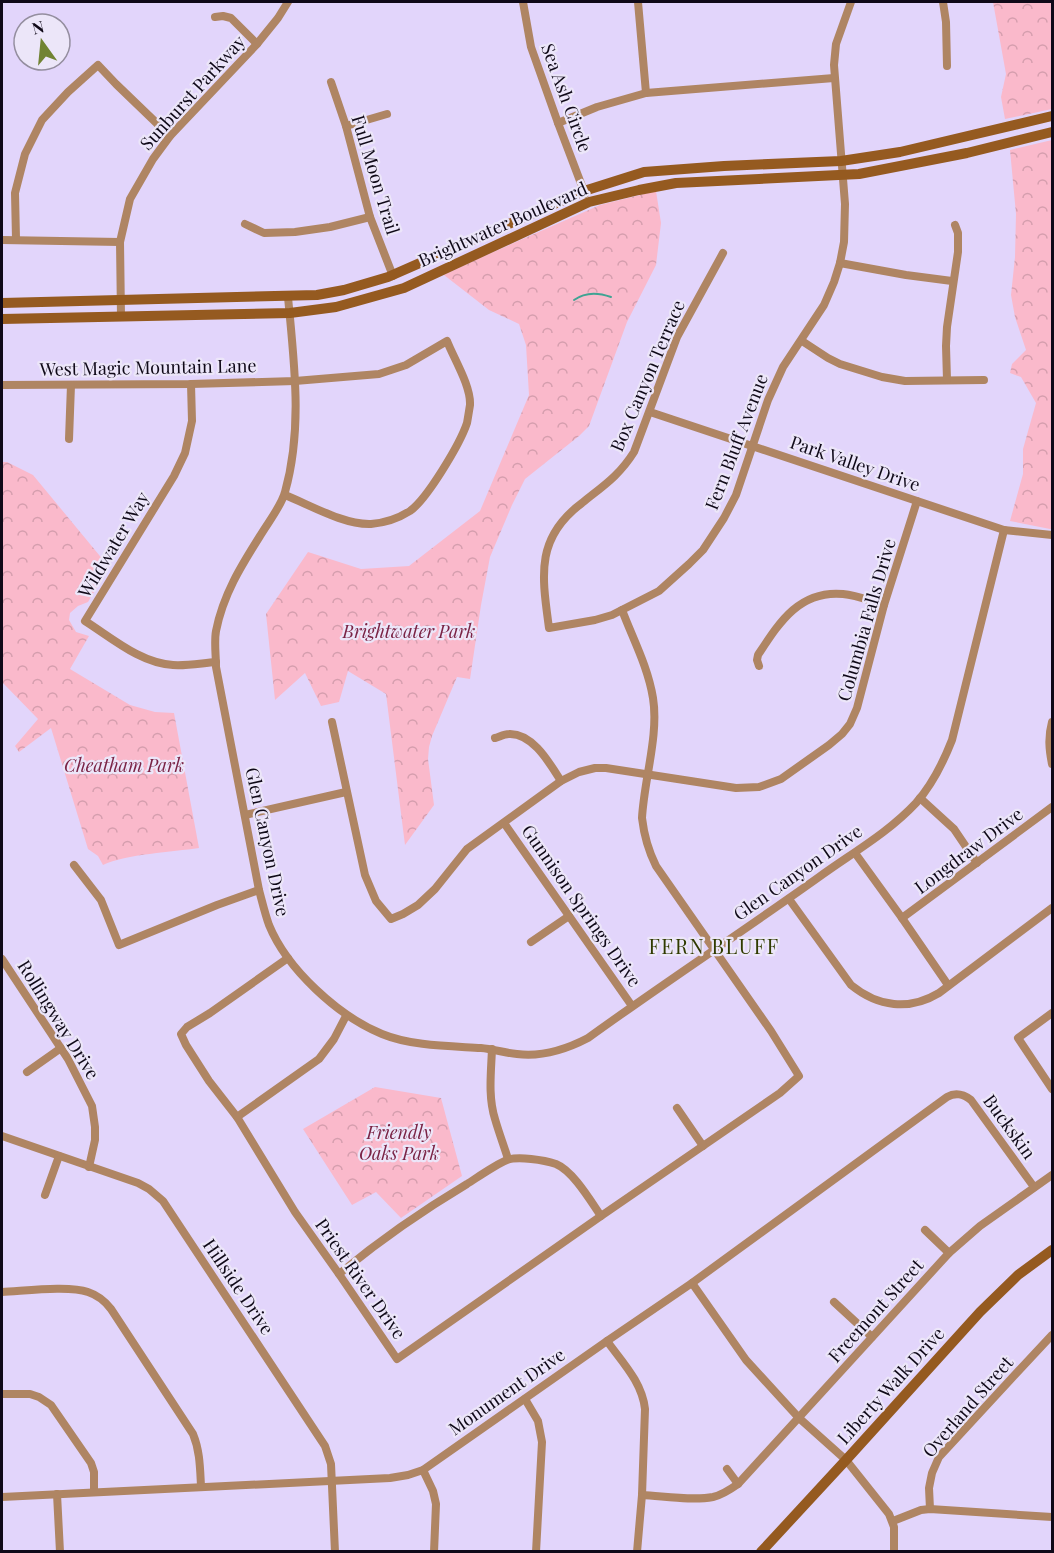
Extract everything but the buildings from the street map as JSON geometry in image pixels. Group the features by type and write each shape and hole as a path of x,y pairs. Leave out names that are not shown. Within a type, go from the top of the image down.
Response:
{"street":[{"name":"Sunburst Parkway","path":"121,316 120,242 130,199 153,159 170,136 257,44 288,2"},
{"name":"Sea Ash Circle","path":"524,2 531,47 589,202"},
{"path":"638,2 646,93"},
{"name":"Fern Bluff Avenue","path":"549,628 612,615 659,591 703,550 718,530 736,495 768,400 783,367 830,294 840,262 845,223 834,78 836,44 851,2"},
{"path":"943,2 946,22 946,66"},
{"path":"215,17 231,18 257,44"},
{"path":"16,239 15,192 25,154 42,120 98,65 170,136"},
{"path":"558,123 597,107 646,93 834,78"},
{"name":"Full Moon Trail","path":"331,82 346,126 370,217 393,276"},
{"path":"346,126 387,114"},
{"name":"Brightwater Boulevard","path":"2,303 317,295 393,276 584,191 644,172 841,161 900,152 1053,116"},
{"name":"Brightwater Boulevard","path":"2,319 290,313 336,307 404,288 589,202 676,183 859,174 956,155 1053,132"},
{"path":"245,224 264,233 295,232 330,227 370,217"},
{"path":"947,380 946,336 952,281 958,252 956,225"},
{"path":"2,240 120,242"},
{"name":"Box Canyon Terrace","path":"549,628 543,571 546,551 551,539 565,517 614,478 627,464 637,446 677,337 723,253"},
{"path":"840,262 952,281"},
{"name":"Glen Canyon Drive","path":"288,297 295,381 294,446 285,495 227,593 216,632 219,688 259,890 269,926 288,958 319,992 346,1016 383,1034 417,1043 492,1049 519,1055 564,1048 588,1038 896,823 920,798 942,765 952,740 1004,530"},
{"path":"802,340 840,364 882,377 905,381 984,380"},
{"name":"West Magic Mountain Lane","path":"2,385 295,381 379,374 406,365 447,341 466,385 470,403 467,423 458,444 428,493 410,511 389,521 370,524 350,522 285,495"},
{"name":"Wildwater Way","path":"191,384 192,421 185,453 174,476 85,621 146,659 172,665 216,662"},
{"path":"69,439 71,385"},
{"name":"Park Valley Drive","path":"650,412 1004,530 1053,535"},
{"name":"Columbia Falls Drive","path":"332,722 365,875 376,901 391,919 403,915 418,905 435,889 467,849 561,781 579,772 606,768 736,788 759,787 781,779 829,746 850,724 857,708 884,605 918,501"},
{"path":"759,666 758,655 780,622 801,603 822,595 843,594 884,605"},
{"path":"622,610 642,660 653,698 654,728 642,818 643,830 656,866 715,949"},
{"path":"1053,722 1049,736 1053,764"},
{"path":"495,738 512,734 528,740 548,759 561,781"},
{"path":"245,815 346,792"},
{"path":"920,798 954,829 978,863"},
{"name":"Longdraw Drive","path":"902,918 1053,807"},
{"name":"Gunnison Springs Drive","path":"504,823 632,1006"},
{"path":"855,852 948,985"},
{"path":"74,865 101,900 118,945 259,890"},
{"path":"789,899 847,980 861,993 872,999 900,1004 934,996 1053,908"},
{"path":"531,942 569,916"},
{"name":"Priest River Drive","path":"288,958 187,1027 181,1034 209,1081 237,1117 295,1212 397,1359 780,1093 799,1076 715,949"},
{"name":"Rollingway Drive","path":"2,959 61,1048 92,1106 95,1140 89,1167"},
{"path":"1053,1013 1018,1038 1053,1089"},
{"path":"237,1117 320,1059 346,1016"},
{"path":"27,1072 61,1048"},
{"path":"492,1049 490,1092 494,1119 508,1160"},
{"name":"Buckskin","path":"953,1094 961,1094 971,1100 1034,1187"},
{"name":"Monument Drive","path":"2,1497 390,1478 423,1470 692,1283 953,1094"},
{"path":"677,1108 703,1146"},
{"name":"Hillside Drive","path":"2,1136 138,1184 154,1193 163,1202 325,1446 331,1464 335,1551"},
{"path":"45,1195 59,1156"},
{"path":"339,1274 424,1210 508,1160 538,1159 559,1165 583,1190 601,1216"},
{"name":"Freemont Street","path":"642,1495 714,1497 738,1484 949,1253 980,1226 1053,1175"},
{"path":"925,1230 949,1253"},
{"name":"Liberty Walk Drive","path":"761,1551 995,1296 1018,1275 1053,1250"},
{"path":"692,1283 746,1360 799,1418 846,1460 893,1521 894,1551"},
{"path":"2,1292 76,1289 91,1293 104,1301 193,1434 200,1458 201,1486"},
{"path":"834,1302 872,1337"},
{"name":"Overland Street","path":"930,1509 929,1488 939,1457 1053,1335"},
{"path":"607,1341 639,1386 644,1400 642,1495 637,1551"},
{"path":"2,1394 30,1394 51,1405 91,1463 94,1492"},
{"path":"525,1399 538,1421 542,1442 536,1551"},
{"path":"727,1469 738,1484"},
{"path":"423,1470 433,1491 436,1504 434,1551"},
{"path":"57,1494 60,1551"},
{"path":"893,1521 921,1510 930,1509 1053,1517"}],"green space":[{"path":"993,2 1052,2 1052,109 1005,119 1001,97 1006,74"},
{"path":"1052,140 1052,529 1050,529 1010,521 1023,474 1023,449 1036,403 1021,377 1010,373 1012,364 1026,350 1015,317 1011,295 1016,214 1010,150"},
{"name":"Brightwater Park","path":"656,191 661,223 656,265 627,322 589,426 525,479 512,505 490,557 470,679 457,677 429,747 428,759 434,805 405,845 386,694 348,671 339,702 321,706 305,673 275,700 266,614 308,552 361,569 409,566 480,511 529,395 526,345 519,324 489,310 444,275 600,205"},
{"name":"Cheatham Park","path":"2,462 7,462 33,475 109,567 88,602 78,606 70,613 69,620 76,632 89,636 70,669 130,705 155,712 174,713 199,848 137,856 103,865 98,856 88,849 51,728 19,752 15,746 38,719 2,682"},
{"name":"Friendly Oaks Park","path":"375,1087 441,1098 462,1176 401,1218 376,1192 352,1205 303,1129"}],"waterway":[{"path":"574,300 582,295 591,294 611,297"}],"district":[{"name":"FERN BLUFF","path":"714,947"}]}
